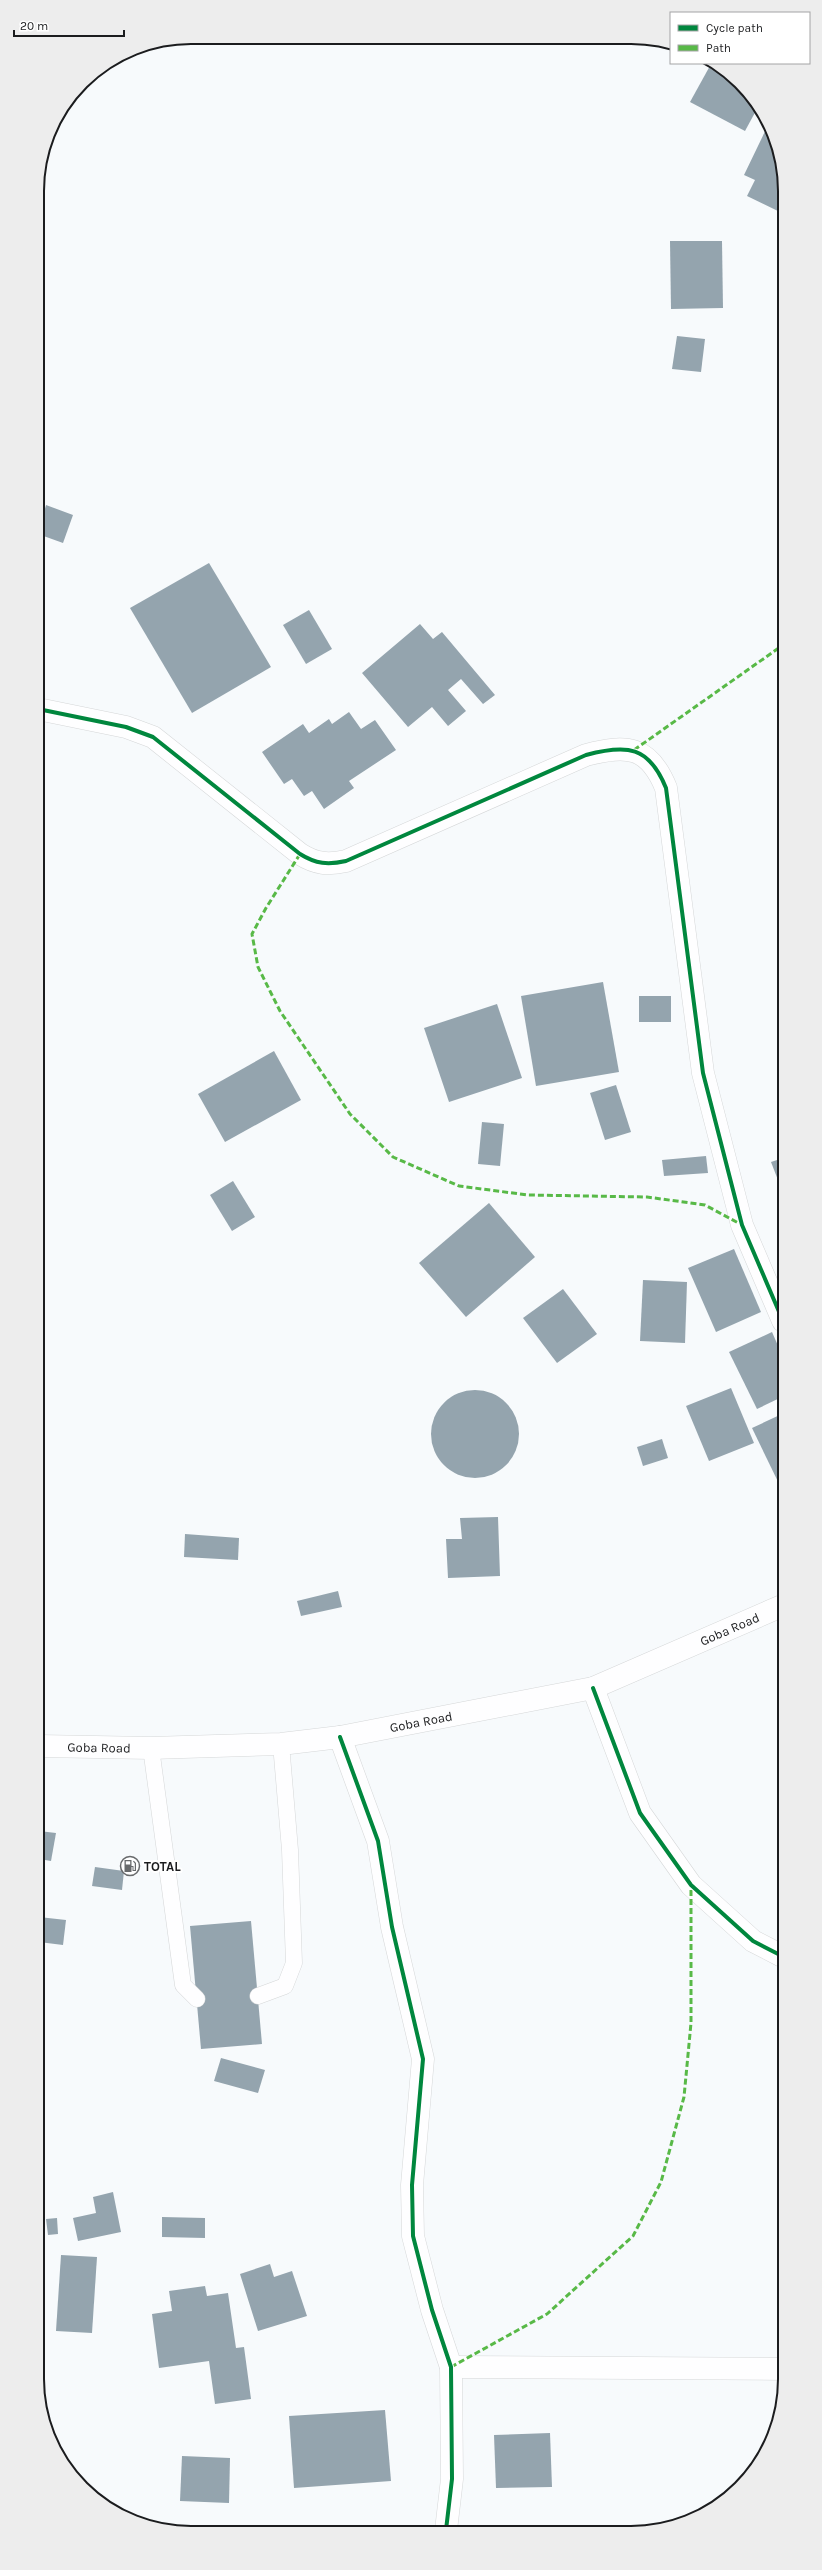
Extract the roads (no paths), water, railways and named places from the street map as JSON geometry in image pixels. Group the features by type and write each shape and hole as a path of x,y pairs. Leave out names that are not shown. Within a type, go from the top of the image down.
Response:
{"street":[{"path":"44,710 126,727 153,737 300,854 313,862 330,864 346,861 586,755 608,749 634,750 650,759 660,772 666,788 703,1074 742,1225 778,1309"},
{"name":"Goba Road","path":"44,1746 151,1748 281,1744 340,1737 593,1688 778,1608"},
{"path":"593,1688 640,1813 691,1885 753,1940 778,1954"},
{"path":"340,1737 378,1842 392,1927 423,2059 412,2184 413,2236 432,2310 451,2367 452,2479 446,2526"},
{"path":"451,2367 778,2369"}],"lane":[{"path":"258,1996 285,1986 294,1963 290,1850 281,1744"},
{"path":"151,1748 183,1985 197,1999"}],"place":[{"name":"TOTAL","path":"130,1866"}]}
